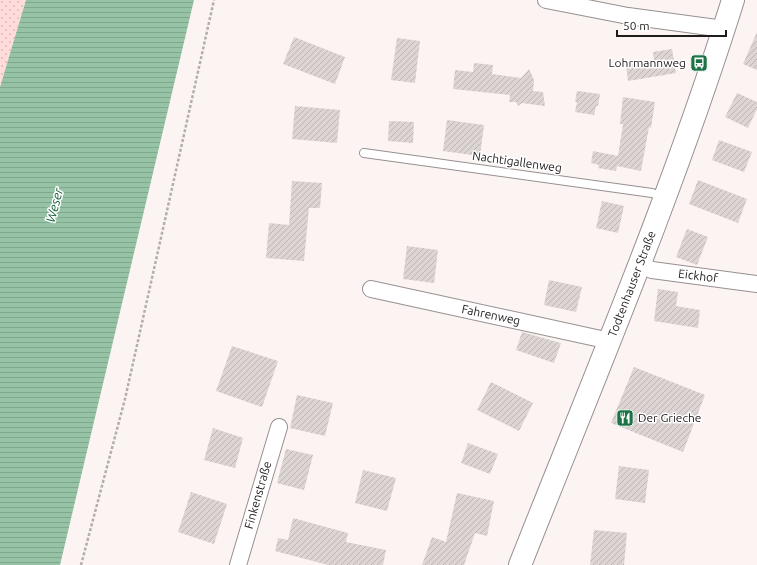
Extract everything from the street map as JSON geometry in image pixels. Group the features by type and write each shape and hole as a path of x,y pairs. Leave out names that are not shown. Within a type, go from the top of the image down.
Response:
{"main road":[{"name":"Todtenhauser Straße","path":"520,565 640,265 734,0"}],"street":[{"path":"546,0 628,16 724,30"},
{"name":"Eickhof","path":"640,265 652,270 757,284"},
{"name":"Fahrenweg","path":"371,289 610,341"},
{"name":"Finkenstraße","path":"240,565 279,427"}],"lane":[{"name":"Nachtigallenweg","path":"364,153 652,193 665,198"}],"path":[{"path":"80,565 125,399 214,0"}],"shaded area":[{"path":"0,0 26,0 0,87"}],"water":[{"name":"Weser","path":"26,0 194,0 60,565 0,565 0,87"}],"building":[{"path":"757,32 757,70 743,64"},
{"path":"294,37 345,57 335,84 283,64"},
{"path":"397,38 420,41 415,83 391,80"},
{"path":"672,49 676,73 628,81 626,65 654,60 653,52"},
{"path":"474,63 493,65 492,74 521,78 529,69 534,80 533,91 543,92 545,106 522,103 518,106 516,102 509,102 510,95 453,89 455,70 473,72"},
{"path":"577,91 600,94 598,106 596,106 594,115 575,112"},
{"path":"737,93 757,102 757,109 748,128 725,117"},
{"path":"623,97 655,102 651,128 649,127 641,171 617,166 616,171 598,168 599,165 591,163 593,151 618,156 623,124 620,124"},
{"path":"295,106 340,110 337,143 292,139"},
{"path":"447,120 484,125 480,156 443,151"},
{"path":"389,121 414,122 413,143 388,141"},
{"path":"719,140 752,152 744,172 712,160"},
{"path":"698,180 747,199 738,223 689,204"},
{"path":"292,181 322,183 320,208 309,208 304,261 266,258 269,223 289,225"},
{"path":"602,201 624,206 618,233 596,228"},
{"path":"687,229 708,237 697,265 676,257"},
{"path":"407,246 438,250 434,283 403,279"},
{"path":"549,280 582,287 576,312 544,305"},
{"path":"658,289 678,292 676,306 700,310 698,328 654,321"},
{"path":"522,332 561,343 554,363 516,350"},
{"path":"232,346 278,361 262,407 216,391"},
{"path":"634,367 705,395 683,452 611,423"},
{"path":"491,382 533,403 519,431 477,410"},
{"path":"297,395 333,403 325,436 290,428"},
{"path":"213,428 243,438 235,468 204,460"},
{"path":"468,443 498,454 490,474 461,463"},
{"path":"286,449 313,455 304,490 277,483"},
{"path":"619,466 649,470 645,503 615,499"},
{"path":"363,470 396,478 387,511 355,503"},
{"path":"191,492 227,504 214,544 178,532"},
{"path":"457,493 494,501 487,536 475,533 464,565 422,565 432,537 446,542"},
{"path":"293,518 348,533 346,542 386,550 383,565 328,565 275,551 278,538 288,540"},
{"path":"594,530 627,533 624,565 590,565"}],"place":[{"name":"Lohrmannweg","path":"699,63"},
{"name":"Der Grieche","path":"625,418"}]}
